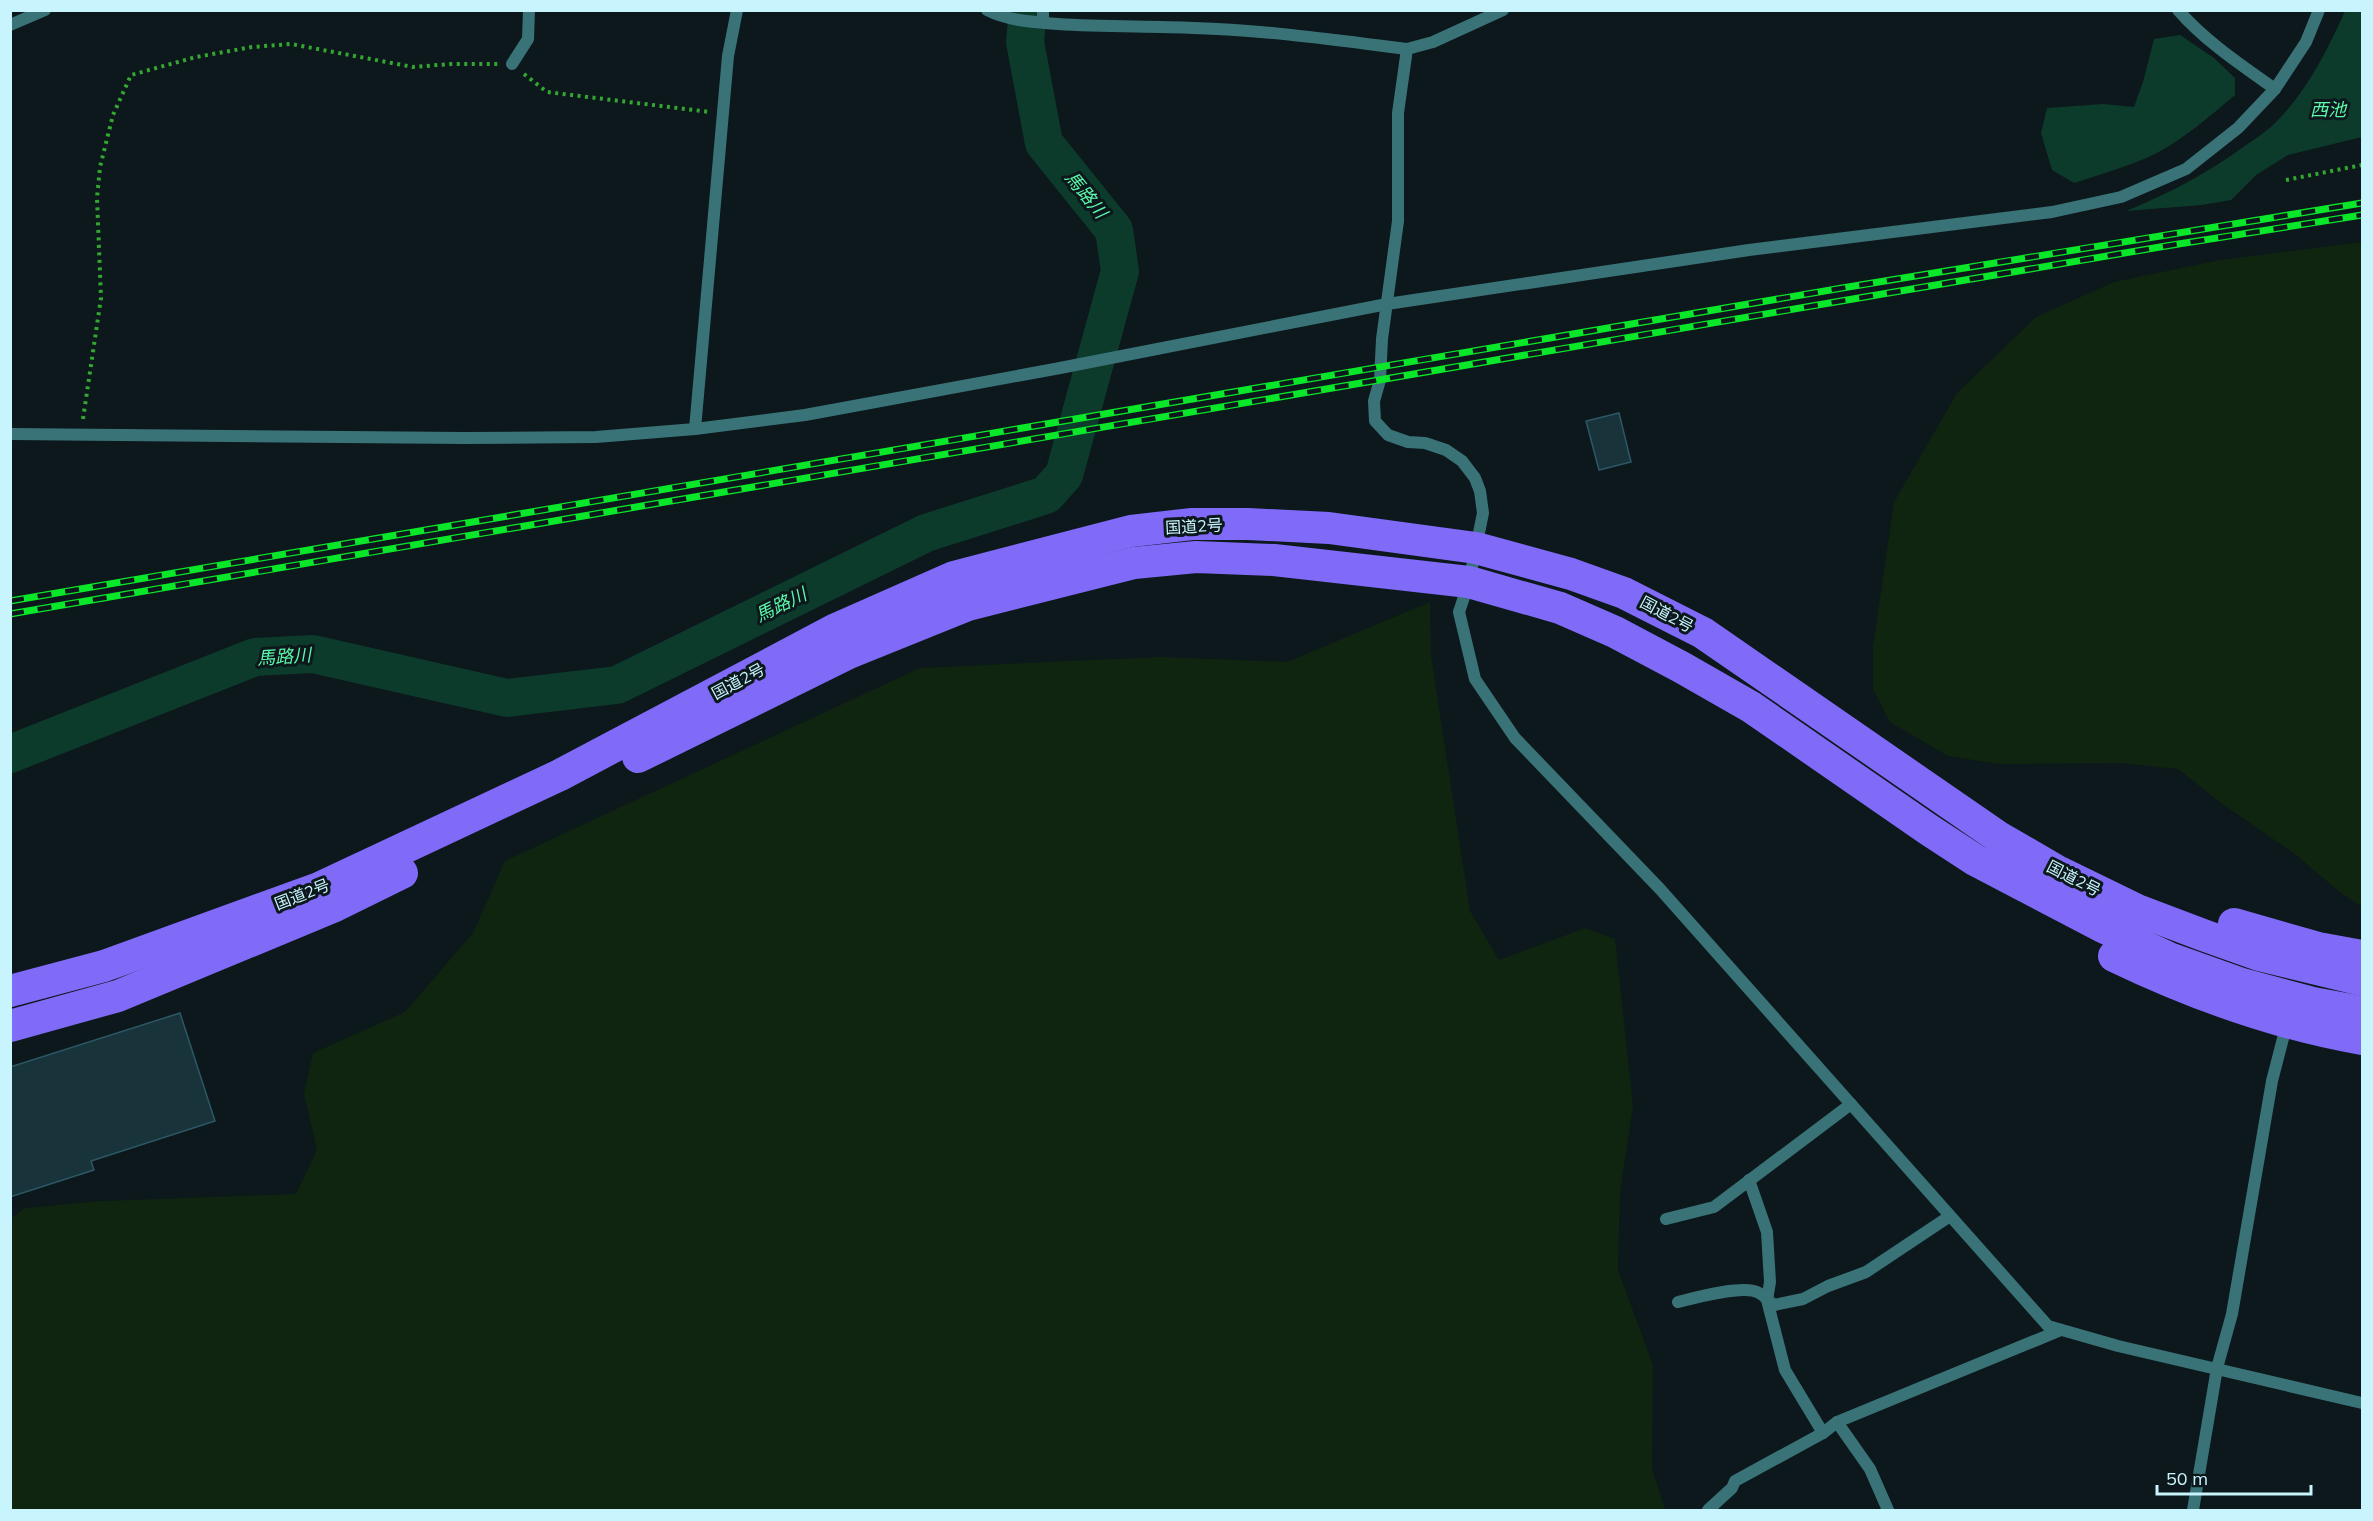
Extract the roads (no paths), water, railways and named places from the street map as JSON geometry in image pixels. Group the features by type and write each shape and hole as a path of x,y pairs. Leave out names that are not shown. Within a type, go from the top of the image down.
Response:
{"highway":[{"name":"国道2号","path":"10,991 104,966 320,888 560,775 834,630 954,577 1131,531 1192,524 1329,528 1476,548 1571,574 1624,593 1702,633 1997,836 2059,872 2137,910 2214,939 2259,955 2362,980"},
{"name":"国道2号","path":"10,1026 118,996 335,906 849,653 968,604 1134,563 1196,557 1274,560 1469,582 1560,609 1615,632 1750,707 1975,860 2103,927 2169,958 2242,984 2313,1003 2362,1012"},
{"path":"1765,677 1804,692 1933,777 2071,856 2200,913 2256,932 2362,956"},
{"path":"1750,707 1812,768 1899,830 2038,918 2162,979 2224,1003 2288,1022 2362,1039"}],"street":[{"path":"10,25 45,10"},
{"path":"512,64 528,39 529,10"},
{"path":"695,429 722,114 728,57 737,10"},
{"path":"987,10 998,16 1010,18 1040,18 1102,27 1195,28 1283,34 1407,49 1433,42 1503,10"},
{"path":"2178,10 2188,22 2275,89"},
{"path":"10,434 465,438 596,437 695,429 805,415 1387,304 1749,250 2052,212 2121,197 2186,169 2238,128 2275,89 2306,42 2319,10"},
{"path":"1407,49 1398,113 1398,221 1382,339 1380,380 1374,401 1375,421 1388,435 1446,450 1462,460 1475,478 1480,491 1483,513 1469,582 1459,612 1476,679 1515,738 1660,889 2048,1326 2118,1346 2362,1403"},
{"path":"2193,1510 2217,1368 2232,1314 2271,1081 2288,1022"},
{"path":"1666,1219 1714,1207 1851,1104"},
{"path":"1749,1180 1767,1232 1770,1282 1767,1300 1785,1370 1822,1433"},
{"path":"1678,1302 1718,1292 1749,1291 1759,1292 1774,1305 1803,1299 1828,1286 1866,1272 1950,1216"},
{"path":"1708,1510 1732,1488 1736,1481 1822,1433 1837,1422 2061,1330"},
{"path":"1837,1422 1870,1469 1888,1510"}],"water":[{"name":"西池","path":"2345,11 2362,11 2362,137 2288,155 2256,175 2231,200 2202,205 2126,211 2203,174 2272,126 2305,87 2323,57"},
{"path":"2180,35 2214,58 2235,78 2235,95 2178,140 2137,162 2074,183 2052,170 2041,133 2047,108 2103,104 2134,107 2154,39"}],"waterway":[{"name":"馬路川","path":"10,754 255,657 313,654 507,698 617,685 926,533 1046,495 1064,475 1120,271 1114,230 1044,143 1025,42 1028,10"}],"railway":[{"path":"10,601 1848,287 2362,203"},
{"path":"10,614 1847,300 2362,215"}]}
